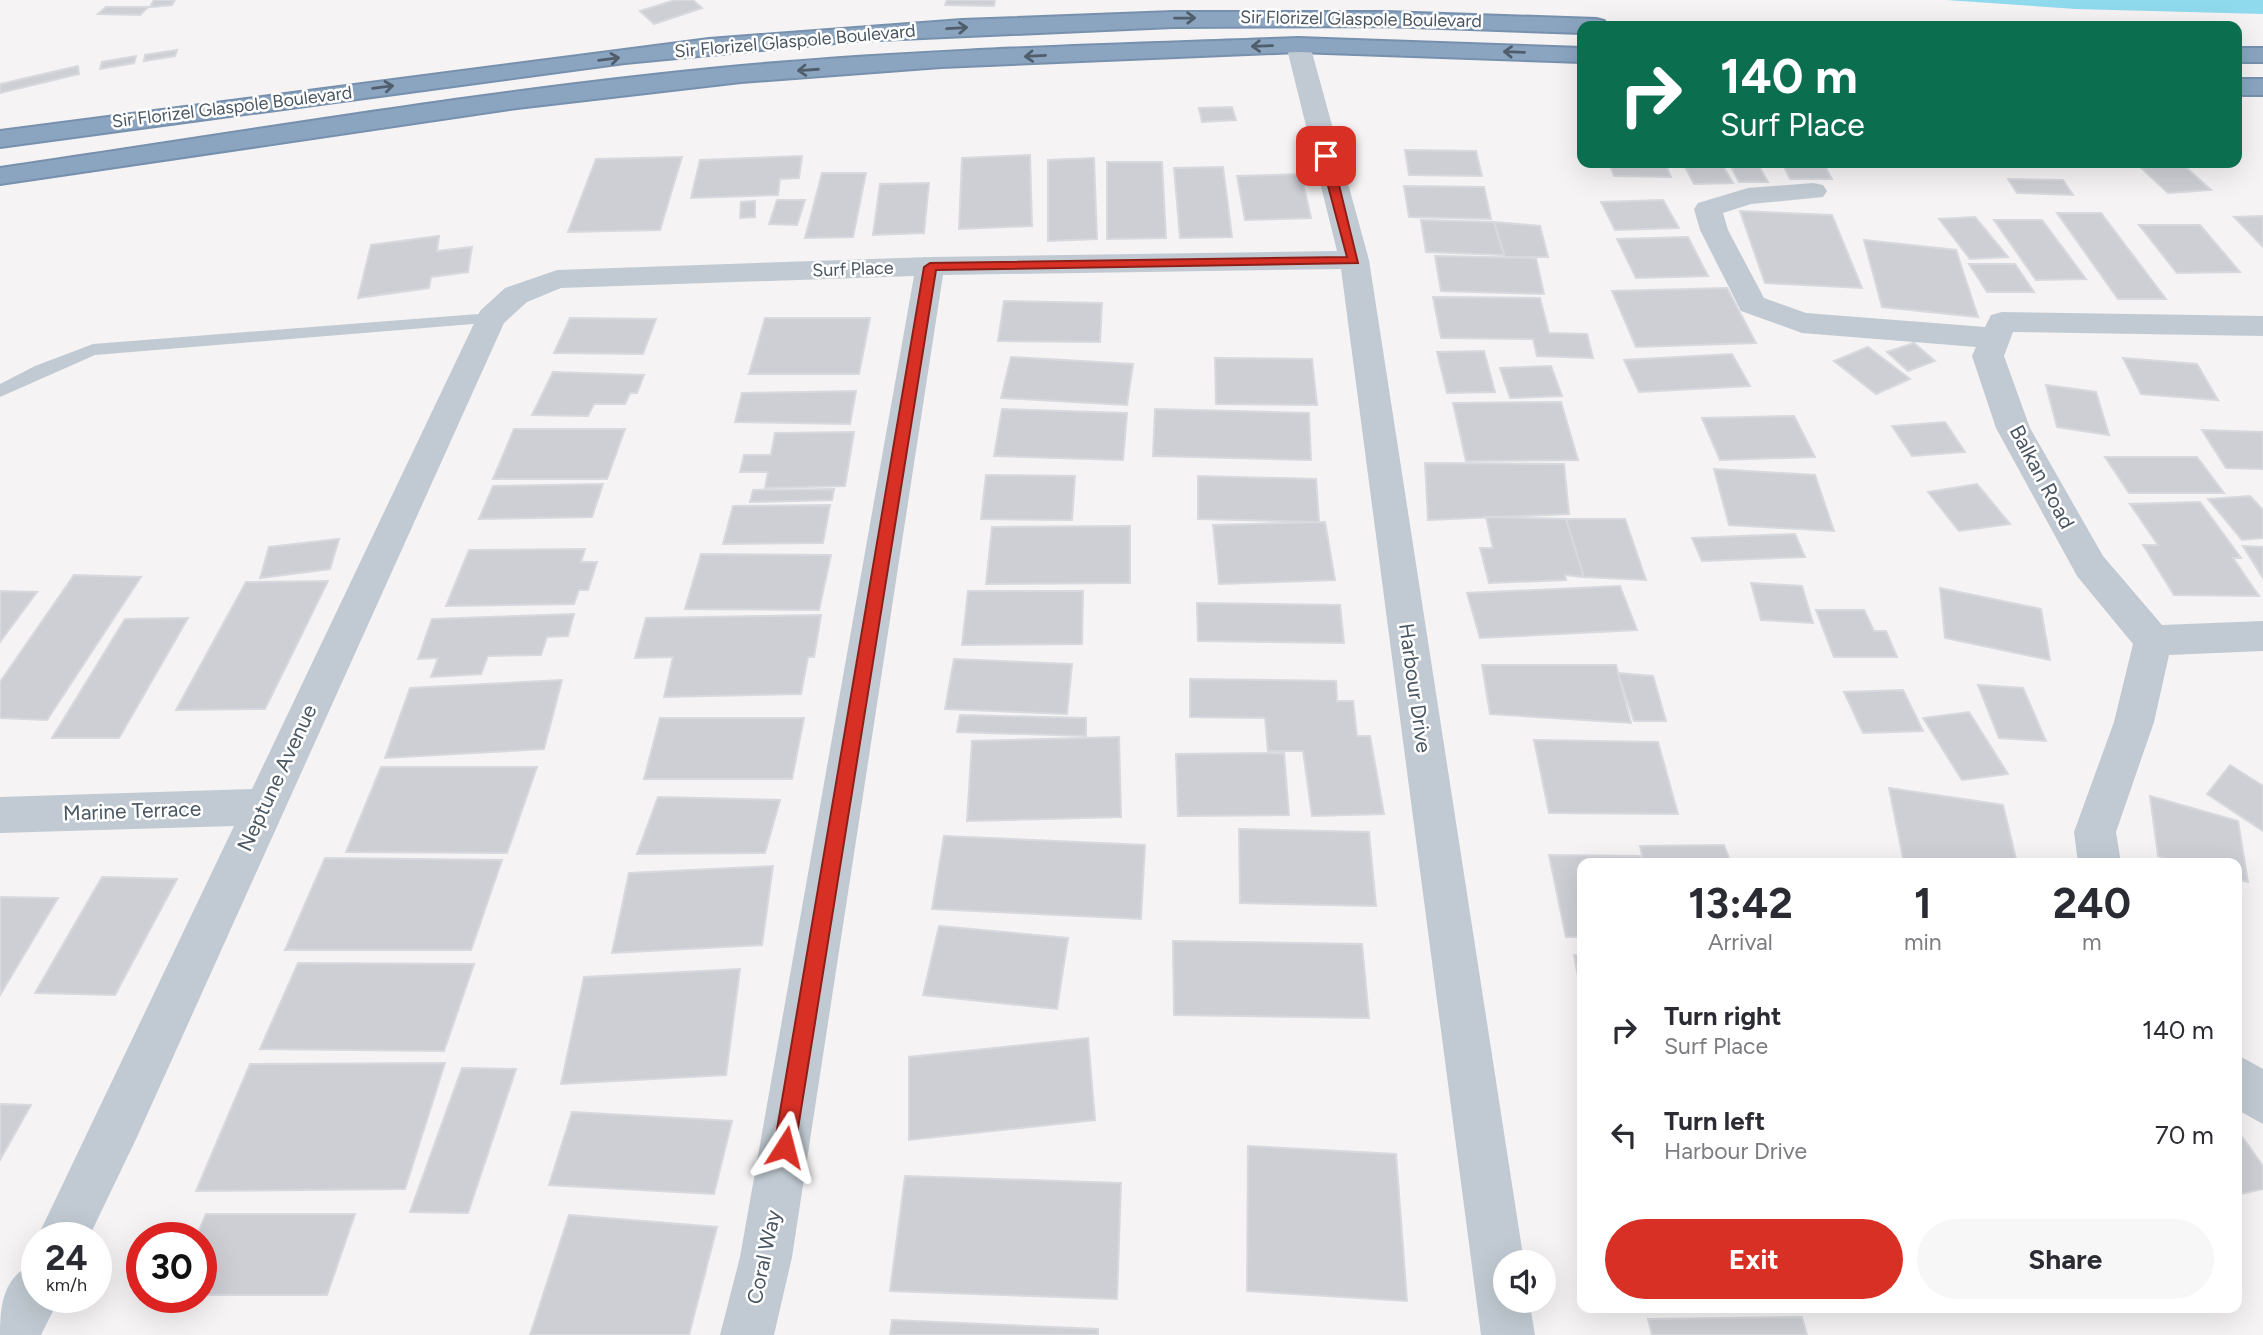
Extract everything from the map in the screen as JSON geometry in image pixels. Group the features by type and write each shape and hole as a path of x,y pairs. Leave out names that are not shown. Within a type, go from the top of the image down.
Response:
{"highway":[{"name":"Sir Florizel Glaspole Boulevard","path":"0,139 507,71 747,42 869,33 1235,17 1401,18 1577,25"},
{"name":"Sir Florizel Glaspole Boulevard","path":"0,176 504,102 741,74 941,60 1298,45 1577,55"},
{"path":"2242,55 2263,55"},
{"path":"2242,87 2263,87"},
{"path":"80,163 94,125"}],"street":[{"name":"Harbour Drive","path":"1298,45 1354,260 1508,1335"},
{"path":"1813,191 1748,196 1708,209 1714,230 1752,304 1802,323 1996,338 2002,322 2263,326"},
{"name":"Surf Place","path":"491,318 516,295 557,279 930,267 1354,260"},
{"name":"Coral Way","path":"747,1335 766,1257 930,267"},
{"name":"Neptune Avenue","path":"69,1222 120,1120 491,318"},
{"name":"Balkan Road","path":"1996,338 1989,356 2013,428 2090,566 2153,641"},
{"path":"2099,858 2095,832 2134,722 2153,641 2263,636"},
{"name":"Marine Terrace","path":"0,815 264,807"},
{"path":"2242,1083 2263,1100"},
{"path":"13,1335 24,1313"}],"lane":[{"path":"0,391 41,370 93,350 491,318"}],"water":[{"path":"1946,0 2263,0 2263,14 2076,9"}],"building":[{"path":"154,0 175,0 172,5 150,7"},
{"path":"675,0 693,0 702,8 654,24 640,11"},
{"path":"947,0 995,0 994,6 945,5"},
{"path":"106,7 148,7 140,15 98,14"},
{"path":"177,50 175,56 144,61 145,55"},
{"path":"136,56 134,63 100,69 102,62"},
{"path":"78,66 79,74 0,93 0,84"},
{"path":"1232,107 1236,120 1202,122 1199,108"},
{"path":"1405,150 1476,151 1482,176 1409,175"},
{"path":"1030,155 1032,226 959,229 962,158"},
{"path":"802,156 799,178 780,179 778,195 691,198 700,160"},
{"path":"682,157 660,230 568,232 596,159"},
{"path":"1094,158 1097,239 1048,241 1048,160"},
{"path":"1107,162 1162,162 1166,238 1107,239"},
{"path":"1223,167 1232,237 1180,238 1174,168"},
{"path":"1611,168 1667,168 1671,177 1614,176"},
{"path":"1686,168 1724,168 1733,183 1694,184"},
{"path":"1732,168 1760,168 1768,182 1739,182"},
{"path":"1784,168 1826,168 1832,179 1790,179"},
{"path":"2141,168 2187,168 2211,190 2168,193"},
{"path":"822,173 866,173 853,237 805,238"},
{"path":"1301,174 1311,218 1245,220 1237,176"},
{"path":"2008,179 2063,180 2073,195 2017,193"},
{"path":"929,183 924,233 873,235 880,184"},
{"path":"1404,186 1484,187 1491,219 1409,217"},
{"path":"777,200 805,200 797,225 769,224"},
{"path":"1663,200 1679,228 1615,230 1601,202"},
{"path":"755,201 755,217 740,218 741,202"},
{"path":"1740,211 1832,215 1862,288 1765,283"},
{"path":"2057,213 2101,213 2166,299 2118,299"},
{"path":"2263,216 2263,247 2234,217"},
{"path":"1975,217 2008,257 1970,259 1939,219"},
{"path":"1421,220 1494,222 1504,255 1426,252"},
{"path":"1994,220 2042,220 2086,279 2036,280"},
{"path":"1494,222 1540,226 1548,257 1505,257"},
{"path":"2139,225 2200,225 2240,272 2177,273"},
{"path":"439,236 437,251 472,247 468,272 431,277 429,288 358,298 371,245"},
{"path":"1688,237 1708,276 1636,278 1617,239"},
{"path":"1864,240 1956,250 1978,317 1882,307"},
{"path":"1435,256 1536,258 1544,294 1441,291"},
{"path":"1969,264 2015,264 2034,292 1987,292"},
{"path":"1727,288 1756,343 1636,347 1612,291"},
{"path":"1433,297 1540,298 1549,333 1587,334 1593,358 1537,356 1533,339 1441,338"},
{"path":"1004,301 1102,303 1100,342 998,341"},
{"path":"570,318 656,319 643,354 554,353"},
{"path":"765,318 870,318 859,374 749,374"},
{"path":"1914,343 1935,361 1908,371 1887,352"},
{"path":"1868,347 1910,379 1876,394 1834,361"},
{"path":"1484,351 1495,392 1447,393 1437,352"},
{"path":"1732,354 1750,386 1639,392 1624,360"},
{"path":"1011,357 1133,364 1127,405 1001,398"},
{"path":"1215,358 1312,359 1317,405 1216,404"},
{"path":"2123,358 2197,364 2218,400 2141,394"},
{"path":"1551,366 1562,396 1510,398 1500,368"},
{"path":"553,372 644,375 637,393 630,393 625,404 594,404 588,416 532,415"},
{"path":"2046,385 2096,392 2109,435 2057,427"},
{"path":"856,391 850,424 735,422 742,393"},
{"path":"1561,402 1578,460 1466,461 1453,403"},
{"path":"1002,409 1127,413 1123,460 994,456"},
{"path":"1155,409 1309,413 1311,460 1153,456"},
{"path":"1794,416 1815,457 1720,460 1702,418"},
{"path":"1945,422 1965,452 1912,456 1892,426"},
{"path":"514,429 625,429 607,479 493,479"},
{"path":"2202,430 2263,432 2263,469 2226,468"},
{"path":"854,432 845,486 765,488 768,472 740,472 744,455 771,455 775,433"},
{"path":"2105,457 2197,457 2224,493 2129,493"},
{"path":"1425,463 1564,464 1569,514 1428,520"},
{"path":"1714,469 1815,475 1834,531 1729,525"},
{"path":"986,475 1075,476 1072,520 981,519"},
{"path":"1198,476 1316,479 1319,522 1198,519"},
{"path":"603,484 592,517 479,519 493,486"},
{"path":"1977,484 2010,524 1959,531 1928,492"},
{"path":"834,489 832,500 750,502 753,490"},
{"path":"2250,496 2263,510 2263,538 2242,540 2208,499"},
{"path":"2200,502 2241,558 2233,558 2259,596 2174,595 2143,545 2158,545 2130,504"},
{"path":"830,505 823,543 723,544 733,506"},
{"path":"1486,517 1566,519 1584,577 1565,575 1566,580 1489,583 1480,548 1493,548"},
{"path":"1566,519 1625,519 1646,580 1584,577"},
{"path":"1325,522 1335,580 1219,584 1213,525"},
{"path":"1130,526 1130,583 986,584 992,527"},
{"path":"1795,534 1805,557 1702,561 1692,538"},
{"path":"339,539 330,569 260,578 269,547"},
{"path":"2243,546 2263,547 2263,578"},
{"path":"585,549 581,562 597,562 588,590 579,590 574,604 446,606 469,550"},
{"path":"701,554 831,555 819,610 685,609"},
{"path":"74,575 141,577 47,720 0,718 0,682"},
{"path":"328,581 265,709 176,710 246,582"},
{"path":"1751,583 1802,586 1813,623 1761,620"},
{"path":"1620,586 1637,630 1480,638 1467,593"},
{"path":"1940,588 2041,609 2050,660 1945,638"},
{"path":"0,591 37,592 0,642"},
{"path":"968,591 1083,591 1082,644 962,645"},
{"path":"1197,603 1340,605 1344,643 1198,641"},
{"path":"1816,610 1864,610 1874,631 1886,631 1897,657 1834,657"},
{"path":"574,614 568,636 547,637 541,655 488,656 481,674 431,677 438,658 418,659 432,619"},
{"path":"821,615 814,657 808,657 801,694 664,697 673,657 635,658 646,618"},
{"path":"188,618 119,738 52,738 125,619"},
{"path":"954,659 1072,664 1067,714 945,709"},
{"path":"1482,665 1616,665 1631,723 1490,714"},
{"path":"1618,673 1653,676 1666,721 1634,721"},
{"path":"1190,679 1336,681 1337,701 1353,701 1357,736 1370,736 1384,814 1312,816 1303,751 1268,751 1265,718 1190,717"},
{"path":"562,680 544,749 385,758 410,688"},
{"path":"1978,685 2023,688 2046,741 1999,738"},
{"path":"1903,690 1923,731 1863,733 1844,692"},
{"path":"1969,712 2008,774 1962,780 1923,718"},
{"path":"960,715 1086,718 1086,736 957,732"},
{"path":"660,718 804,718 792,779 644,779"},
{"path":"1119,737 1121,817 967,821 972,741"},
{"path":"1534,740 1658,742 1678,814 1549,813"},
{"path":"1284,753 1289,815 1178,816 1176,754"},
{"path":"2230,765 2263,786 2263,831 2207,794"},
{"path":"381,767 537,767 507,853 346,852"},
{"path":"1889,788 2003,805 2016,858 1903,858"},
{"path":"2150,796 2238,821 2248,882 2242,880 2242,858 2158,856"},
{"path":"658,797 780,800 765,853 637,854"},
{"path":"1239,829 1369,832 1376,906 1240,903"},
{"path":"944,836 1145,845 1141,919 932,909"},
{"path":"1724,845 1729,858 1643,858 1640,846"},
{"path":"1549,855 1640,856 1577,858 1577,937 1566,937"},
{"path":"325,858 502,860 471,950 285,950"},
{"path":"773,866 762,945 612,953 629,873"},
{"path":"102,877 177,879 115,995 35,993"},
{"path":"0,897 58,898 0,995"},
{"path":"939,926 1068,938 1057,1009 923,995"},
{"path":"1173,941 1362,944 1369,1018 1174,1015"},
{"path":"298,963 474,964 444,1051 260,1049"},
{"path":"740,969 726,1075 561,1084 584,977"},
{"path":"1088,1038 1095,1120 909,1140 909,1057"},
{"path":"445,1063 405,1189 196,1191 250,1064"},
{"path":"462,1068 516,1069 468,1213 410,1212"},
{"path":"0,1104 31,1105 0,1160"},
{"path":"572,1112 732,1121 714,1194 549,1185"},
{"path":"2242,1136 2263,1166 2263,1189 2242,1194"},
{"path":"1248,1146 1396,1154 1407,1301 1247,1291"},
{"path":"905,1176 1121,1183 1117,1299 890,1291"},
{"path":"206,1214 355,1214 327,1295 217,1295 217,1222 203,1222"},
{"path":"569,1215 717,1227 689,1335 530,1335"},
{"path":"1802,1317 1807,1335 1652,1335 1648,1319"},
{"path":"892,1320 1098,1329 1098,1335 890,1335"}],"route":[{"path":"785,1147 930,267 1354,260 1326,156"}]}
